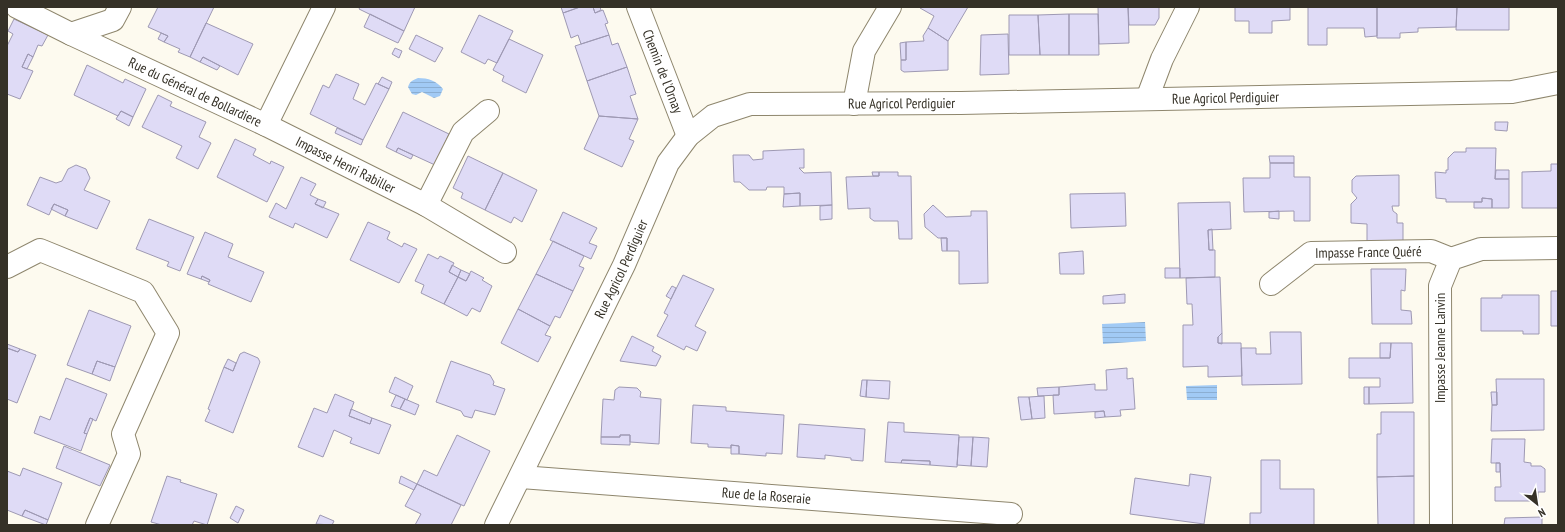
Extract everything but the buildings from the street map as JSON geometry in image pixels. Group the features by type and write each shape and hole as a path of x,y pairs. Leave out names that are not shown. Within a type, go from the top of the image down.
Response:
{"street":[{"name":"Rue du Général de Bollardiere","path":"16,7 266,125 324,7"},
{"path":"71,34 114,20 120,7"},
{"name":"Chemin de l'Ornay","path":"638,7 688,136"},
{"path":"854,104 864,51 890,7"},
{"path":"1146,99 1162,59 1188,7"},
{"name":"Rue Agricol Perdiguier","path":"496,525 521,477 624,265 668,163 688,136 713,116 750,104 854,104 1512,92 1558,83"},
{"path":"426,205 463,132 488,111"},
{"name":"Impasse Henri Rabiller","path":"266,125 426,205 505,252"},
{"path":"1451,259 1481,249 1558,248"},
{"path":"7,267 40,250 143,292 168,333 123,434 129,454 97,525"},
{"name":"Impasse France Quéré","path":"1271,284 1310,253 1431,251 1451,259"},
{"name":"Impasse Jeanne Lanvin","path":"1441,525 1440,286 1451,259"},
{"name":"Rue de la Roseraie","path":"521,477 1011,514"}],"water":[{"path":"418,78 429,79 438,84 443,89 440,96 434,98 422,92 416,95 412,94 408,87 412,81"},
{"path":"1145,322 1146,341 1103,344 1102,324"},
{"path":"1217,385 1217,400 1187,400 1186,386"}]}
